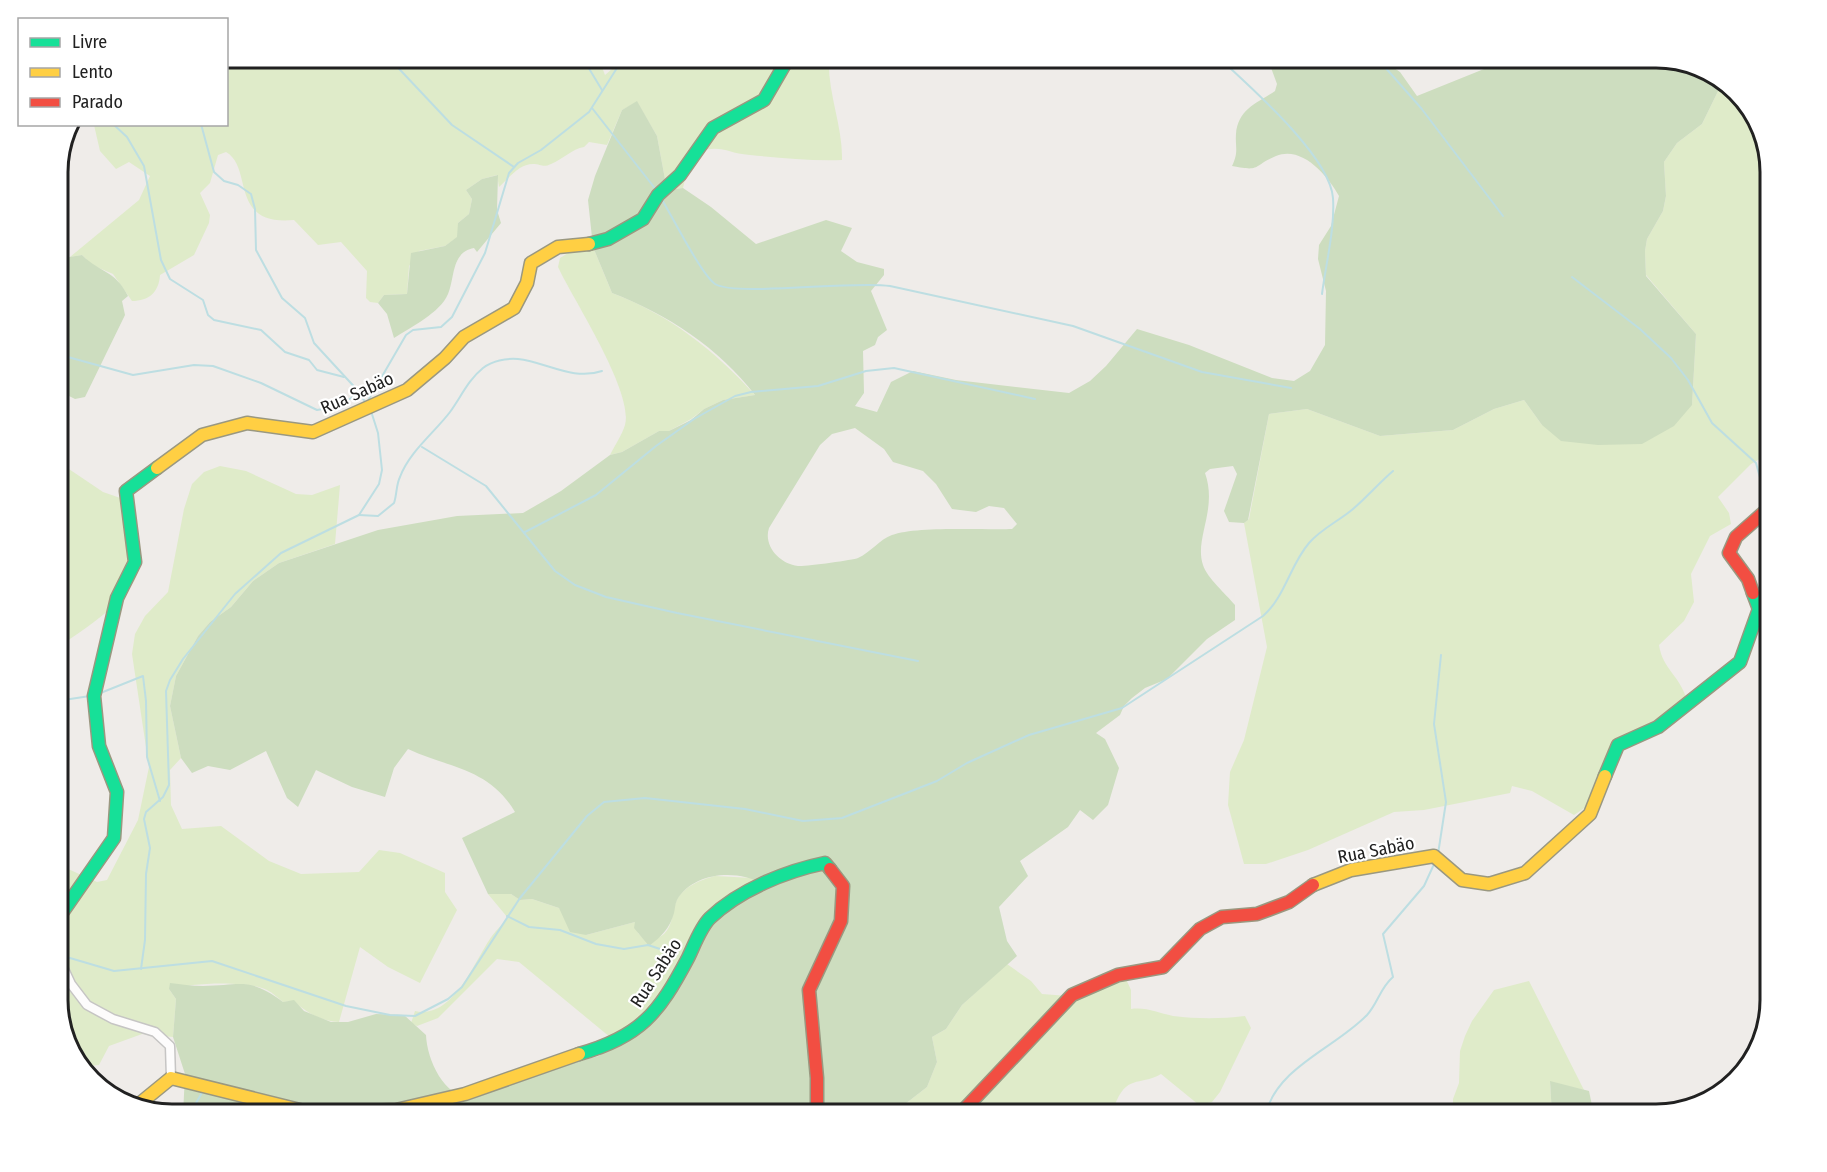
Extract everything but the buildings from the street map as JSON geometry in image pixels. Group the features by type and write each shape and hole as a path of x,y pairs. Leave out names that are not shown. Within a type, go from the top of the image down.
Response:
{"street":[{"name":"Rua Sabäo","path":"68,904 114,838 117,792 99,746 94,696 117,598 135,562 126,491 202,435 248,423 313,432 407,390 445,358 464,337 497,320 514,308 527,283 531,263 558,247 584,246 608,239 643,219 658,195 680,175 695,150 713,128 764,100 783,68"},
{"name":"Rua Sabäo","path":"969,1104 1072,995 1118,975 1163,967 1200,929 1222,917 1257,914 1289,902 1320,881 1351,870 1434,856 1462,880 1489,884 1525,873 1590,814 1618,745 1658,726 1740,662 1759,609 1748,579 1729,553 1736,537 1760,516"},
{"name":"Rua Sabäo","path":"422,1104 465,1094 510,1080 568,1057 612,1045 648,1020 676,981 709,919 754,888 796,869 825,863 843,886 841,921 809,990 818,1078 817,1104"},
{"path":"68,979 87,1005 113,1019 155,1032 170,1046 171,1078 143,1101"},
{"name":"Rua Sabäo","path":"171,1078 276,1104"}],"green space":[{"path":"228,68 602,68 605,75 613,68 829,68 842,147 842,160 785,158 718,149 705,150 696,152 689,163 683,188 667,190 657,136 637,102 622,110 607,145 589,142 584,147 548,165 523,166 499,187 497,175 482,179 466,190 472,199 469,214 458,223 458,237 445,246 419,251 409,266 407,294 384,295 378,303 370,302 366,298 367,271 341,242 318,245 294,220 273,219 259,214 251,205 234,160 226,152 218,155 210,183 200,193 210,215 209,223 194,255 160,275 158,286 148,297 132,301 113,274 92,265 82,255 70,257 139,200 150,176 129,162 116,169 100,151 94,126 228,126"},
{"path":"1271,68 1394,68 1400,72 1417,96 1484,68 1669,68 1695,75 1719,89 1702,124 1677,143 1664,162 1666,196 1663,211 1647,239 1645,251 1646,276 1696,334 1692,405 1674,426 1642,444 1598,445 1561,441 1542,425 1524,400 1494,409 1453,430 1380,436 1307,409 1269,414 1248,520 1244,523 1229,522 1224,511 1237,474 1233,466 1210,469 1205,473 1209,499 1201,544 1203,565 1235,605 1235,620 1207,639 1167,679 1145,688 1132,698 1124,706 1120,715 1096,733 1105,739 1119,768 1108,805 1093,820 1080,810 1068,827 1020,861 1028,876 999,907 1007,941 1017,956 962,1005 946,1029 932,1037 937,1062 927,1087 905,1104 184,1104 185,1074 173,1037 176,999 169,989 170,983 199,986 244,984 253,986 283,1002 294,1000 304,1011 331,1022 348,1022 376,1014 404,1015 426,1035 434,1066 445,1084 462,1097 472,1099 559,1067 599,1056 616,1042 631,1040 645,1028 720,912 762,884 741,876 729,875 716,876 694,884 677,900 667,928 649,946 634,928 635,922 586,935 570,932 559,908 532,899 520,900 511,894 488,894 462,838 515,812 505,797 481,778 408,749 394,768 385,797 352,787 316,770 298,807 287,798 266,751 230,770 208,766 192,773 181,758 170,706 176,676 198,636 210,622 231,607 253,581 279,563 378,530 457,516 523,513 561,491 610,455 622,452 659,431 669,431 723,400 755,395 725,362 691,334 652,311 612,293 593,247 588,200 595,176 622,110 637,101 657,136 667,190 683,188 711,207 756,244 826,220 852,228 841,251 857,262 884,269 884,275 871,291 887,330 878,337 875,345 863,351 864,393 855,406 877,412 891,382 913,371 956,380 1069,393 1090,381 1106,366 1137,329 1189,345 1272,378 1294,381 1310,371 1325,345 1326,291 1318,259 1319,245 1331,226 1339,196 1313,164 1295,155 1276,156 1253,168 1232,166 1240,118 1255,103 1275,91 1277,84","holes":["855,428 884,449 893,462 923,471 936,484 952,509 976,512 989,506 1004,508 1017,524 1012,529 933,529 903,532 888,537 858,558 802,566 791,565 774,553 768,541 769,528 820,445 832,434"]},
{"path":"1719,89 1734,103 1749,125 1758,151 1760,171 1760,459 1751,464 1718,497 1729,513 1731,524 1710,536 1691,574 1694,602 1684,621 1659,645 1664,660 1680,684 1687,700 1622,741 1586,807 1574,815 1532,791 1512,786 1510,793 1424,810 1394,812 1308,850 1266,864 1244,864 1228,805 1230,772 1244,740 1267,647 1244,523 1249,519 1269,414 1307,409 1380,436 1453,430 1494,409 1524,400 1542,425 1692,405 1696,334 1646,275 1645,251 1647,239 1663,211 1666,196 1664,162 1677,143 1702,124"},
{"path":"498,175 497,210 501,223 477,252 474,248 461,255 455,266 448,294 439,307 394,338 387,314 378,303 384,295 407,294 411,253 445,246 457,237 458,223 469,214 472,199 466,190 482,179"},
{"path":"593,247 612,293 653,312 690,335 724,363 755,395 723,400 669,431 659,431 622,452 610,455 625,425 621,391 601,346 558,267 560,258 573,250"},
{"path":"82,255 118,281 128,296 122,301 125,315 85,397 75,399 68,396 68,257"},
{"path":"220,466 246,471 296,494 312,495 340,485 335,544 279,563 253,581 231,607 210,622 198,636 176,676 170,706 181,758 170,770 171,805 182,829 221,826 269,861 301,874 359,872 379,850 400,853 445,873 445,892 457,910 420,983 388,967 360,947 339,1022 315,1016 294,1001 283,1002 269,991 258,987 204,984 179,987 169,989 176,999 173,1037 142,1034 109,1046 99,1065 91,1066 75,1040 68,1008 68,869 97,882 107,880 138,820 149,767 132,654 135,634 145,616 168,592 184,509 192,484 204,472"},
{"path":"68,468 103,492 126,500 139,551 139,568 135,580 117,603 68,640"},
{"path":"715,876 752,878 763,884 645,1028 631,1040 616,1042 519,962 497,959 438,1018 417,1026 411,1023 415,1011 429,1011 441,1006 452,997 462,986 492,936 508,918 488,894 511,894 520,900 532,899 559,908 586,935 635,922 638,933 646,941 664,934 671,923 676,902 687,888"},
{"path":"1007,964 1031,981 1042,994 1081,997 1105,983 1126,979 1131,990 1131,1009 1191,1018 1245,1016 1251,1028 1220,1092 1212,1102 1203,1104 1198,1104 1161,1074 1129,1085 1115,1104 905,1104 927,1087 937,1062 932,1037 946,1029 962,1005"},
{"path":"1529,981 1584,1090 1550,1082 1551,1104 1453,1104 1459,1083 1460,1051 1465,1036 1472,1021 1494,990"},
{"path":"1550,1081 1589,1091 1592,1104 1551,1104"}],"waterway":[{"path":"398,68 452,125 514,167"},
{"path":"589,68 602,90"},
{"path":"366,404 406,335 413,330 441,327 452,317 485,253 509,173 518,163 541,150 589,112 617,68"},
{"path":"1230,68 1286,123 1318,162 1328,181 1333,198 1333,221 1322,294"},
{"path":"1386,68 1421,108 1503,216"},
{"path":"592,108 657,191"},
{"path":"115,126 127,137 144,166 161,260 170,279 203,300 208,315 214,320 261,330 285,352 309,360 317,370 344,377"},
{"path":"202,126 214,172 224,181 238,185 251,194 255,209 256,250 282,298 305,318 314,343 360,393 366,404"},
{"path":"661,198 709,278 715,284 727,288 890,286 1073,326 1202,372 1291,388"},
{"path":"1572,277 1640,329 1671,358 1688,380 1712,423 1756,463 1760,478"},
{"path":"68,357 133,375 194,365 213,366 261,383 317,410 335,407 360,393"},
{"path":"359,515 378,516 394,503 399,480 410,459 450,412 473,378 487,366 499,360 518,359 581,374 602,371"},
{"path":"525,532 596,495 656,446 694,419 735,396 751,392 818,386 866,371 894,368 1035,399"},
{"path":"141,969 145,940 146,874 150,848 144,819 146,812 163,797 169,785 166,691 170,680 183,659 235,594 281,553 359,515 379,484 382,470 378,433 371,411"},
{"path":"422,447 486,486 555,571 575,585 606,597 677,613 918,661"},
{"path":"68,958 114,971 212,961 346,1006 390,1015 415,1016 448,999 462,987 520,898 587,816 604,802 645,798 745,809 803,821 842,818 937,781 967,763 1029,735 1122,708 1263,616 1277,600 1309,543 1353,509 1393,471"},
{"path":"1438,854 1446,802 1434,724 1441,655"},
{"path":"98,694 143,676 147,757 160,801"},
{"path":"68,699 90,696"},
{"path":"1270,1104 1282,1083 1294,1071 1354,1027 1371,1010 1393,977 1383,934 1424,886 1435,862"},
{"path":"507,916 529,927 560,930 596,944 624,949 648,945 675,954"},
{"path":"195,1104 203,1091"}],"traffic: fast":[{"path":"589,244 608,239 643,219 658,195 680,175 713,128 764,100 783,68"},
{"path":"68,904 114,838 117,792 99,746 94,696 117,598 135,562 126,491 157,468"},
{"path":"1605,776 1618,745 1658,727 1740,662 1759,609 1753,593"},
{"path":"579,1054 618,1040 646,1020 667,994 703,927 722,908 749,890 795,871 825,863 830,869"}],"traffic: slow":[{"path":"157,468 202,435 247,423 313,432 407,390 445,358 464,337 514,308 527,283 531,263 558,247 589,244"},
{"path":"1313,885 1351,870 1434,856 1462,880 1489,884 1525,873 1590,814 1605,776"},
{"path":"422,1104 465,1094 579,1054"},
{"path":"143,1101 171,1078 276,1104"}],"traffic: jam":[{"path":"1753,593 1748,579 1729,553 1736,537 1760,516"},
{"path":"817,1104 817,1078 809,990 841,921 843,886 830,869"},
{"path":"969,1104 1072,995 1118,975 1163,967 1200,929 1222,917 1257,914 1289,902 1313,885"}]}
